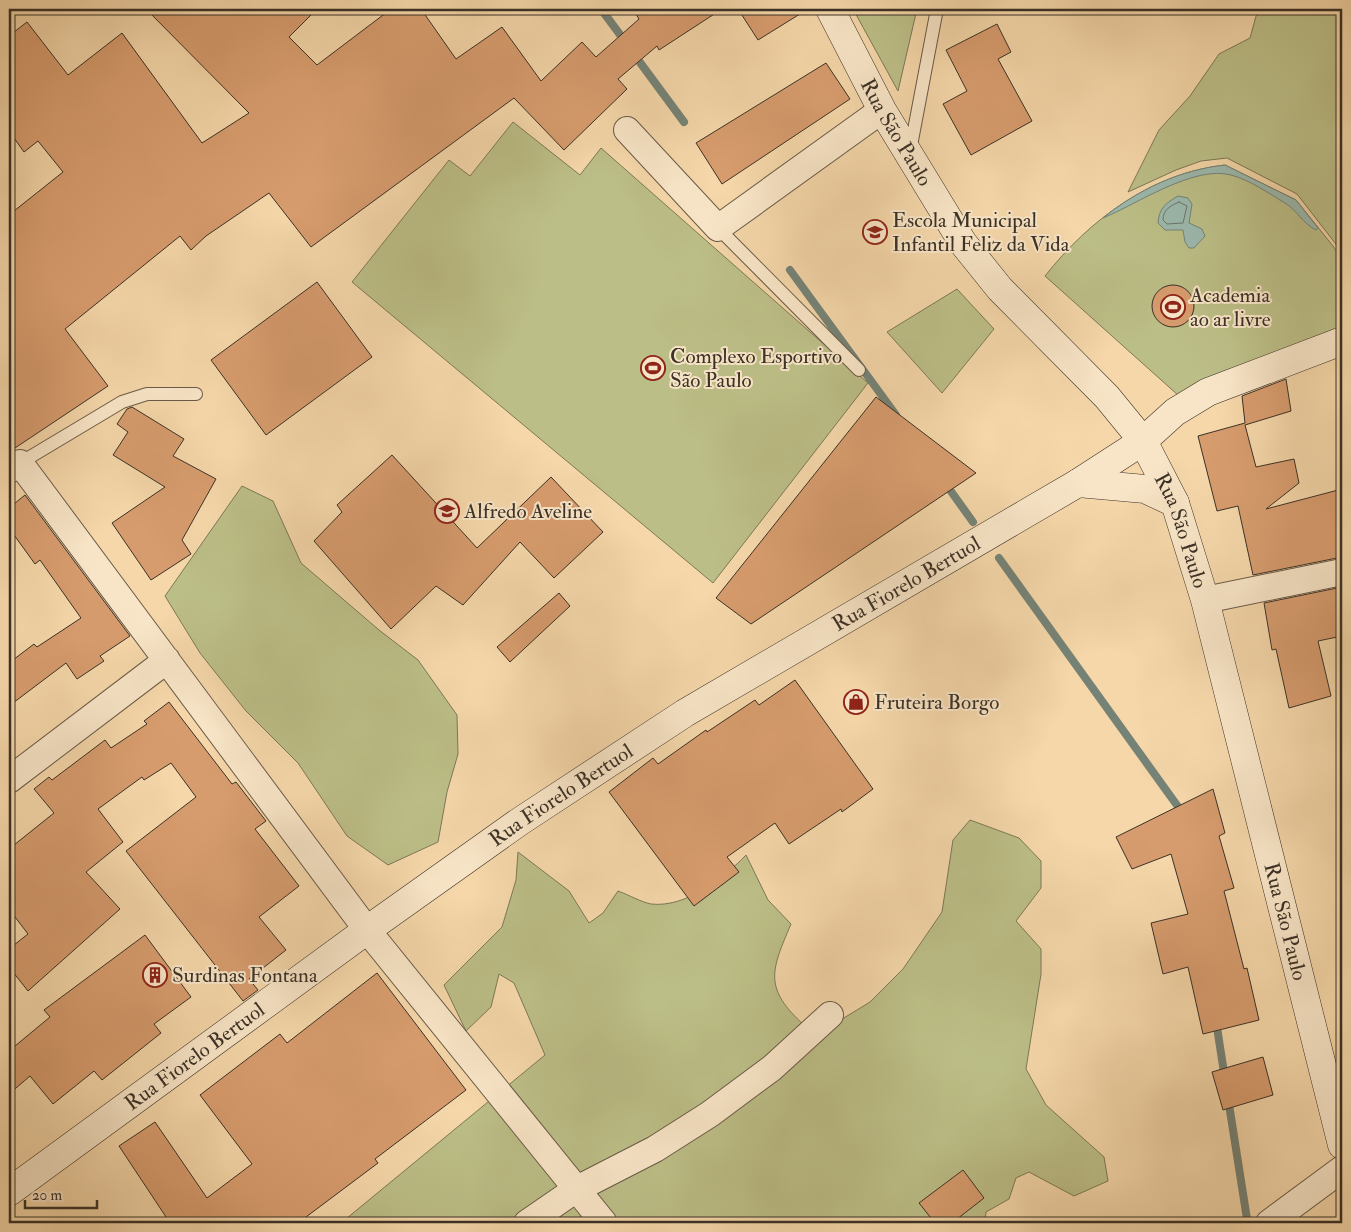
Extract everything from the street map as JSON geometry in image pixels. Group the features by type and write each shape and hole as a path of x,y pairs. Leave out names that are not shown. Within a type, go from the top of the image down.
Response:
{"main road":[{"name":"Rua São Paulo","path":"830,9 882,110 963,243 1000,289 1107,397 1143,441 1175,503 1205,600 1342,1146"},
{"name":"Rua Fiorelo Bertuol","path":"9,1192 367,930 520,822 686,713 1078,483 1143,441 1175,412 1208,392 1342,341"},
{"path":"1078,483 1146,489 1175,503"}],"street":[{"path":"627,130 718,228 882,110"},
{"path":"14,466 167,660 367,930 575,1190 604,1223"},
{"path":"1205,600 1342,572"},
{"path":"9,780 167,660"},
{"path":"527,1223 575,1190 655,1149 710,1114 772,1068 830,1015"},
{"path":"1269,1223 1342,1169"}],"lane":[{"path":"909,156 937,9"},
{"path":"718,228 859,370"},
{"path":"14,466 122,402 147,394 196,394"}],"green space":[{"path":"853,9 917,9 898,91"},
{"path":"1258,9 1342,9 1342,252 1297,194 1227,158 1201,161 1128,192 1159,130 1190,96 1219,54 1250,38"},
{"name":"Complexo Esportivo São Paulo","path":"513,122 580,175 601,148 868,383 713,583 352,282 449,160 470,176"},
{"path":"1225,165 1296,200 1333,246 1342,260 1342,334 1179,396 1045,276 1082,236 1124,202 1172,178 1198,170"},
{"path":"957,289 994,329 942,393 887,332"},
{"path":"242,486 273,501 301,563 379,630 418,660 457,715 458,754 447,792 438,842 388,865 347,836 298,763 246,711 200,653 165,596"},
{"path":"970,820 1019,838 1041,861 1041,888 1016,921 1041,949 1041,974 1026,1069 1046,1105 1104,1157 1108,1181 1074,1196 1029,1172 1016,1178 1009,1199 986,1212 985,1223 341,1223 545,1055 514,983 499,974 491,1007 466,1031 444,985 502,927 516,880 518,852 569,891 589,923 603,913 618,891 651,904 678,901 716,882 746,855 768,900 791,924 776,967 775,978 782,1001 805,1026 834,1024 870,1002 903,969 942,912 953,840"}],"water":[{"path":"1225,165 1296,200 1318,228 1316,230 1311,227 1289,206 1252,183 1231,175 1216,173 1183,181 1103,218 1131,198 1161,182 1192,171"},
{"path":"1178,196 1188,198 1192,204 1189,223 1202,229 1205,236 1194,248 1189,248 1185,242 1183,230 1165,230 1158,223 1160,213 1164,207"}],"building":[{"path":"146,9 317,9 289,37 317,65 391,9 421,9 456,59 502,27 541,81 582,42 596,57 639,19 633,9 722,9 659,50 657,46 618,79 627,89 564,150 514,98 311,247 269,193 206,236 191,250 180,236 65,329 108,386 9,452 9,215 63,172 38,141 24,152 9,131 9,36 27,22 68,75 122,33 202,143 249,113"},
{"path":"738,9 808,9 758,40"},
{"path":"997,24 1011,52 998,59 1032,121 971,155 943,104 967,91 946,50"},
{"path":"826,63 850,99 722,184 696,143"},
{"path":"317,282 372,357 266,435 211,360"},
{"name":"Academia ao ar livre","path":"1173,285 1188,291 1194,306 1188,321 1173,327 1158,321 1152,306 1158,291"},
{"path":"1286,379 1291,411 1245,425 1256,467 1294,459 1299,483 1266,509 1342,489 1342,557 1253,575 1238,506 1217,511 1198,436 1245,423 1242,396"},
{"path":"876,397 976,473 751,624 716,598"},
{"path":"132,407 184,439 173,456 216,479 182,540 191,554 151,580 112,523 165,487 113,455 128,432 117,424 127,409"},
{"path":"392,455 477,548 551,477 603,532 554,578 520,542 463,605 436,586 391,629 314,541 342,512 337,505"},
{"path":"25,495 130,636 100,656 104,661 77,679 66,663 9,706 9,663 34,644 37,647 81,618 40,560 35,564 9,528 9,508"},
{"path":"1342,587 1342,636 1318,641 1331,696 1289,708 1276,649 1272,650 1264,603"},
{"path":"559,593 570,606 510,662 497,647"},
{"path":"795,680 873,789 842,812 841,809 789,844 775,823 727,857 739,872 694,906 609,792 653,758 658,764 706,730 707,732 755,700 759,705"},
{"path":"169,702 232,784 236,782 266,821 255,829 299,886 259,917 286,950 249,979 258,990 243,1001 126,851 196,797 171,763 144,780 142,777 98,809 123,842 86,872 120,909 28,991 9,967 9,949 28,934 9,909 9,849 54,813 34,789 49,777 52,780 105,740 111,748 147,724 144,721"},
{"path":"1213,789 1225,833 1219,836 1234,888 1224,891 1244,969 1247,968 1259,1020 1203,1034 1188,967 1163,974 1151,923 1188,914 1171,854 1132,869 1116,837"},
{"path":"145,935 191,997 154,1024 161,1033 102,1080 94,1071 53,1104 30,1076 9,1094 9,1051 50,1017 44,1010"},
{"path":"377,973 466,1090 375,1159 378,1163 298,1223 170,1223 119,1146 155,1122 207,1198 252,1164 200,1095 280,1034 287,1043"},
{"path":"1263,1057 1273,1095 1223,1110 1212,1072"},
{"path":"963,1170 984,1198 952,1223 935,1223 919,1203"}],"waterway":[{"path":"601,9 627,44"},
{"path":"633,53 684,122"},
{"path":"790,270 896,415"},
{"path":"945,483 973,522"},
{"path":"999,558 1184,815"},
{"path":"1216,1021 1225,1079"},
{"path":"1228,1098 1247,1219"}],"place":[{"name":"Escola Municipal Infantil Feliz da Vida","path":"875,232"},
{"name":"Academia ao ar livre","path":"1173,307"},
{"name":"Complexo Esportivo São Paulo","path":"653,368"},
{"name":"Alfredo Aveline","path":"447,511"},
{"name":"Fruteira Borgo","path":"856,702"},
{"name":"Surdinas Fontana","path":"155,975"}]}
